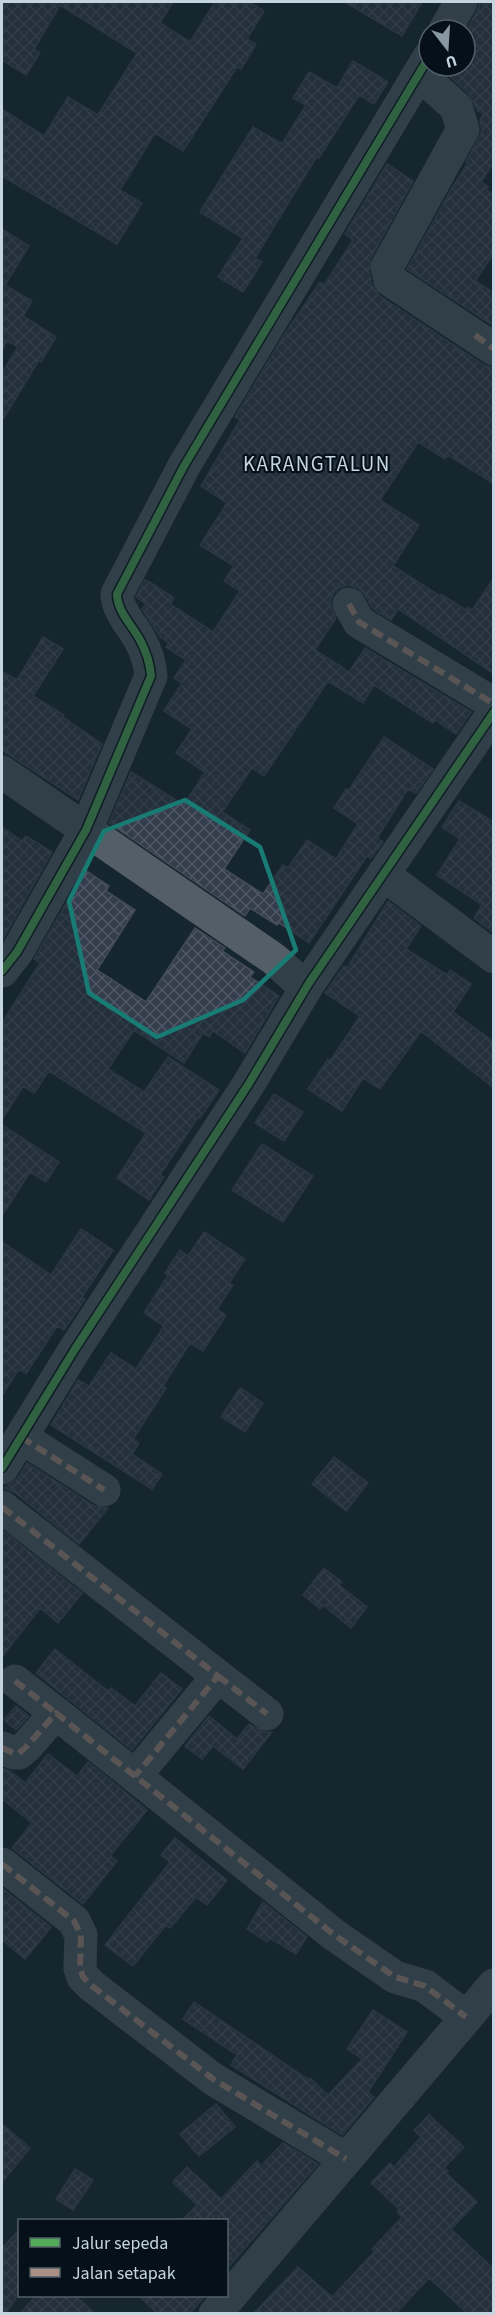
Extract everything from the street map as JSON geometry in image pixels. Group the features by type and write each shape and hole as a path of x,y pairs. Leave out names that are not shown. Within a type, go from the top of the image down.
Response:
{"street":[{"path":"452,18 461,2"},
{"path":"2,971 17,952 86,830 151,676 150,664 141,641 119,605 117,594 184,466 417,77"},
{"path":"434,78 456,107 461,118 462,129 459,140 387,267 388,276 390,280 494,349"},
{"path":"349,604 359,622 494,704"},
{"path":"2,1468 75,1348 248,1085 306,988 494,712"},
{"path":"2,772 274,959 306,988"},
{"path":"384,875 494,957"},
{"path":"21,1437 104,1490"},
{"path":"2,1507 267,1714"},
{"path":"135,1776 218,1676"},
{"path":"15,1681 333,1934 395,1977 425,1986 466,2017"},
{"path":"2,1748 14,1754 22,1750 56,1713"},
{"path":"2,1864 74,1921 80,1929 80,1968 83,1977 92,1986 213,2079 346,2159"},
{"path":"215,2313 494,1985"}],"highlighted area":[{"path":"185,800 260,847 296,950 243,1000 157,1037 89,993 69,901 104,831"}],"building":[{"path":"2,2 173,2 160,23 190,42 215,2 250,2 264,11 247,39 256,44 241,69 237,67 183,151 155,133 120,190 142,203 117,244 2,176 2,109 44,136 68,97 98,115 137,53 60,5 34,49 40,53 26,75 2,60"},
{"path":"345,2 422,2 402,36"},
{"path":"480,2 494,2 494,162 481,182 488,187 486,190 494,195 494,253 475,281 494,293 494,326 407,269 468,163 466,162 482,131 480,120 483,114 477,110 468,93 452,78 477,78 477,18 473,18"},
{"path":"353,61 388,82 374,104 359,95 319,158 317,156 255,258 262,262 243,292 218,277 243,238 200,212 253,127 282,144 306,105 293,98 309,72 337,88"},
{"path":"387,164 413,181 371,258 369,271 372,285 380,296 484,365 494,368 494,484 448,455 445,459 418,442 380,500 419,525 393,566 466,610 468,607 472,610 494,578 494,674 398,609 391,620 373,609 358,588 349,585 339,588 333,594 330,604 336,618 315,650 349,672 365,648 471,712 456,734 435,720 433,723 374,685 363,703 328,681 264,776 252,768 222,812 250,830 224,869 263,894 283,865 288,868 307,840 336,859 358,824 334,808 346,789 349,790 384,737 433,769 416,793 408,789 377,838 383,842 371,858 367,856 309,943 279,923 277,925 250,908 245,916 109,823 131,772 184,805 205,772 176,753 192,729 164,711 182,683 174,678 186,660 166,647 169,643 160,637 142,609 146,604 136,597 145,580 148,581 174,598 170,604 213,632 240,591 224,581 234,566 200,545 227,503 201,486 240,420 235,417 284,335 320,282 324,285 353,240 345,234"},
{"path":"2,229 29,246 5,285 32,301 23,316 56,337 41,362 39,360 2,421 2,373 18,347 9,342 13,336 11,335 2,350"},
{"path":"43,637 63,649 33,696 64,715 63,717 102,744 78,800 2,750 2,671 17,680"},
{"path":"459,801 494,822 494,933 474,918 482,905 437,875 460,839 442,827"},
{"path":"2,827 22,841 26,836 52,852 3,939"},
{"path":"85,870 109,886 106,891 135,910 97,970 146,1002 195,928 225,948 222,951 254,972 250,977 279,996 245,1053 213,1031 209,1037 203,1033 184,1063 134,1030 108,1069 144,1092 168,1057 219,1090 160,1175 164,1177 149,1200 117,1178 146,1133 49,1071 34,1093 23,1086 2,1120 2,1023 40,963 34,959"},
{"path":"388,901 421,926 406,949 447,975 450,970 471,984 453,1012 494,1042 494,1088 421,1031 380,1089 363,1078 342,1111 308,1089 360,1016 325,993 344,966 347,968"},
{"path":"274,1094 303,1112 284,1141 255,1123"},
{"path":"2,1125 59,1162 46,1182 30,1172 2,1216"},
{"path":"262,1144 313,1176 283,1222 232,1190"},
{"path":"81,1229 113,1250 82,1297 85,1299 64,1330 57,1326 26,1374 19,1369 2,1396 2,1242 51,1275"},
{"path":"204,1232 245,1259 229,1283 233,1285 217,1309 226,1315 203,1351 190,1343 163,1386 166,1388 133,1439 139,1443 132,1454 162,1474 152,1489 51,1425 78,1380 89,1386 111,1353 136,1369 164,1326 144,1313 168,1275 165,1273 180,1250 188,1256"},
{"path":"240,1388 263,1403 245,1432 221,1417"},
{"path":"334,1457 368,1483 346,1511 312,1484"},
{"path":"27,1463 94,1506 108,1508 79,1544 14,1492 4,1488 18,1478"},
{"path":"2,1530 82,1593 58,1623 40,1608 2,1657"},
{"path":"324,1568 342,1582 339,1585 367,1607 351,1628 323,1605 320,1609 303,1595"},
{"path":"55,1649 108,1691 111,1688 135,1706 161,1673 182,1689 132,1750 36,1673"},
{"path":"16,1706 29,1716 16,1730 4,1720"},
{"path":"209,1716 237,1739 249,1724 264,1732 272,1732 243,1769 213,1746 202,1759 185,1746"},
{"path":"48,1754 77,1776 88,1762 147,1810 110,1856 117,1861 83,1904 12,1848 32,1823 2,1799 2,1768 10,1771 25,1783"},
{"path":"175,1838 227,1880 207,1905 196,1897 170,1928 166,1925 133,1966 105,1945 170,1862 161,1855"},
{"path":"2,1888 51,1927 25,1959 2,1940"},
{"path":"263,1902 307,1937 296,1954 270,1938 267,1942 247,1929"},
{"path":"194,2002 309,2080 310,2078 328,2095 362,2059 347,2049 373,2010 407,2032 368,2092 374,2097 342,2135 231,2065 237,2055 183,2019"},
{"path":"216,2104 235,2127 199,2156 180,2134"},
{"path":"429,2115 464,2147 444,2168 448,2171 446,2173 477,2202 451,2229 494,2269 494,2313 467,2313 429,2278 396,2313 254,2313 298,2267 332,2297 375,2251 372,2249 402,2217 397,2212 399,2209 371,2183 390,2163 394,2167 421,2137 414,2130"},
{"path":"2,2124 30,2148 2,2182"},
{"path":"283,2143 318,2164 228,2268 228,2219 183,2219 197,2205 173,2182 187,2167 221,2199 257,2161 261,2166"},
{"path":"75,2169 93,2180 73,2210 56,2199"},
{"path":"18,2231 18,2295 6,2313 2,2313 2,2248"},
{"path":"35,2297 77,2297 94,2313 20,2313"},
{"path":"140,2297 204,2297 190,2313 157,2313"}],"marked path":[{"path":"475,335 494,349"},
{"path":"349,604 359,622 494,704"},
{"path":"21,1437 104,1490"},
{"path":"2,1507 218,1676 135,1776"},
{"path":"218,1676 267,1714"},
{"path":"15,1681 56,1713"},
{"path":"2,1748 19,1753 56,1713 333,1934 395,1977 425,1986 466,2017"},
{"path":"2,1864 74,1921 81,1935 80,1968 83,1977 92,1986 213,2079 346,2159"}],"cycle path":[{"path":"2,971 17,952 86,830 151,676 144,648 122,612 117,594 184,466 417,77"},
{"path":"2,1468 75,1349 248,1085 309,983 494,712"}],"district":[{"name":"KARANGTALUN","path":"317,464"}]}
